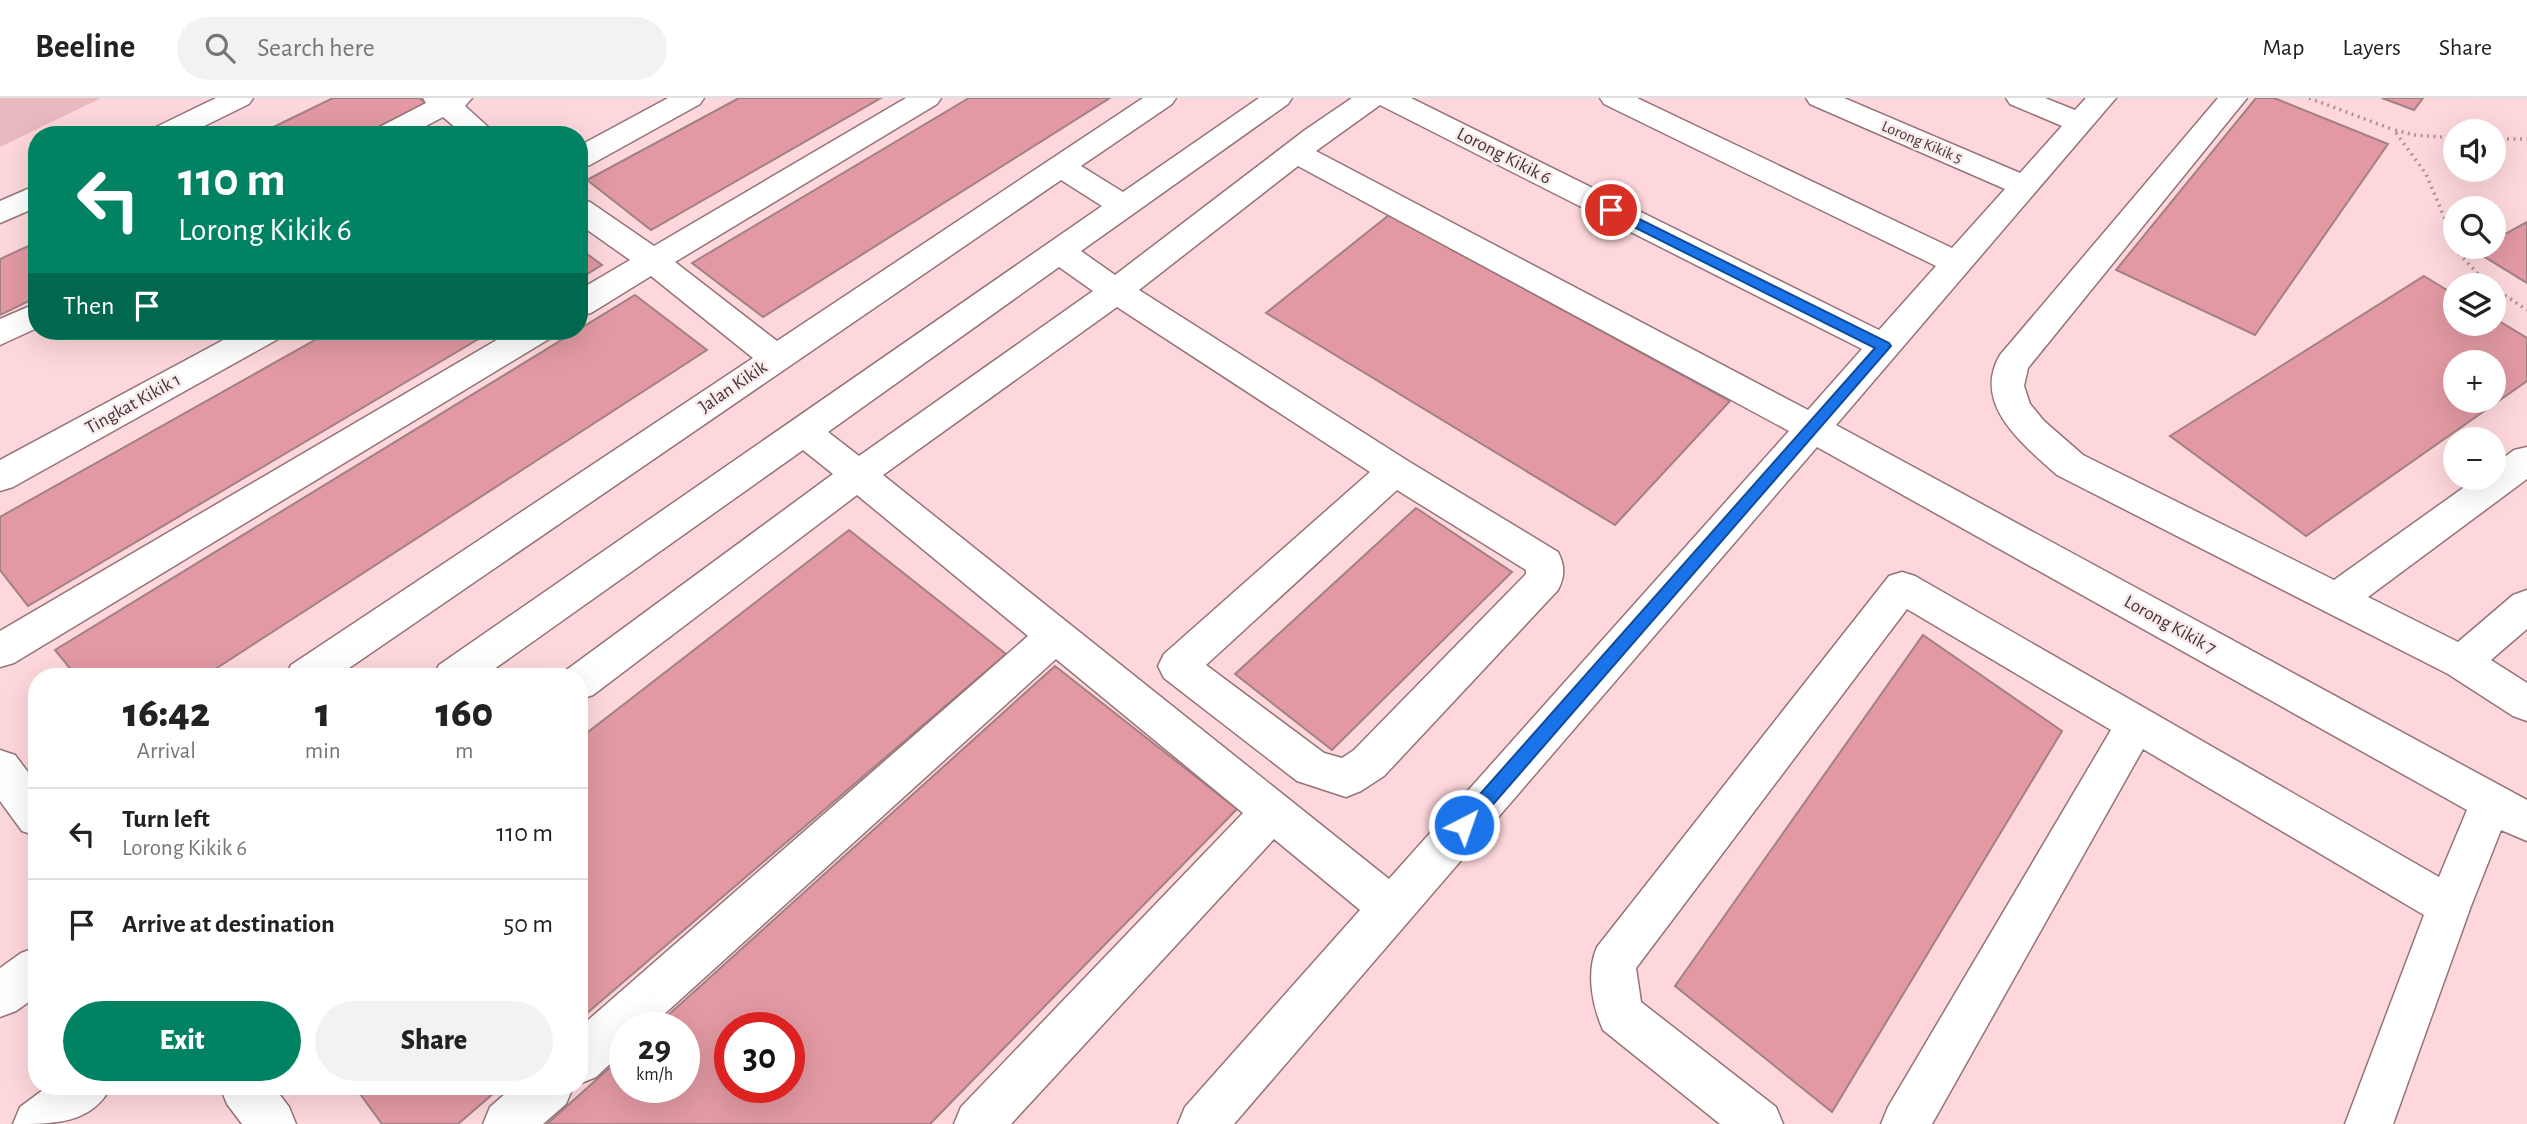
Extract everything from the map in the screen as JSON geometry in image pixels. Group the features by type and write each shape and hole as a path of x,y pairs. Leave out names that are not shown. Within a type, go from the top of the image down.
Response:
{"street":[{"path":"181,126 239,98"},
{"path":"588,153 690,98"},
{"path":"588,300 927,98"},
{"name":"Jalan Kikik","path":"317,668 1162,98"},
{"path":"466,668 1278,98"},
{"path":"588,676 858,475 1116,291 1315,136 1371,98"},
{"name":"Lorong Kikik 6","path":"1388,98 1884,346"},
{"path":"1614,98 1957,263"},
{"name":"Lorong Kikik 5","path":"1820,98 2024,186"},
{"path":"2021,98 2091,110"},
{"path":"2231,98 2012,364 2007,385 2012,404 2031,428 2070,465 2462,662 2527,704"},
{"path":"402,126 447,100 474,126"},
{"path":"1202,1124 2091,110"},
{"name":"Lorong Kikik 7","path":"1296,153 1812,428 2509,812"},
{"path":"1061,167 1124,206"},
{"path":"0,213 28,199"},
{"path":"588,215 653,261 776,358"},
{"path":"1060,252 1395,471 1545,564 1545,579 1369,764 1346,778 1312,768 1178,666 1395,471"},
{"path":"0,333 28,319"},
{"name":"Tingkat Kikik 1","path":"0,477 250,340"},
{"path":"0,651 522,340"},
{"path":"805,432 1391,908"},
{"path":"2337,599 2527,460"},
{"path":"1759,1124 1619,1014 1614,962 1902,587 2449,906"},
{"path":"2462,662 2527,606"},
{"path":"588,1052 1055,636"},
{"path":"1905,1124 2136,724"},
{"path":"978,1124 1272,812"},
{"path":"2369,1124 2449,906 2509,812"},
{"path":"0,995 28,975"},
{"path":"37,1124 76,1095"},
{"path":"250,1095 272,1124"},
{"path":"507,1124 540,1095"}],"path":[{"path":"2309,98 2394,130 2443,137"},
{"path":"2394,130 2426,174 2443,214"},
{"path":"2506,138 2527,139"},
{"path":"2464,259 2477,273"},
{"path":"2506,296 2527,310"}],"shaded area":[{"path":"0,98 101,98 43,126 28,126 28,133 0,147"}],"building":[{"path":"333,98 419,98 426,103 380,126 275,126"},
{"path":"739,98 881,98 651,230 588,179"},
{"path":"969,98 1110,98 763,317 692,263"},
{"path":"2256,98 2274,98 2388,144 2255,335 2116,270"},
{"path":"2382,98 2423,98 2414,110"},
{"path":"1389,215 1730,401 1615,525 1266,313"},
{"path":"2527,222 2527,283 2488,259 2506,259 2506,233"},
{"path":"28,246 28,301 0,315 0,259"},
{"path":"588,255 602,265 588,274"},
{"path":"2424,276 2443,288 2443,336 2506,336 2506,325 2527,338 2527,381 2506,396 2506,350 2443,350 2443,413 2481,413 2461,427 2443,427 2443,440 2306,536 2170,436"},
{"path":"635,295 707,350 217,668 70,668 55,650 561,340 588,340 588,324"},
{"path":"315,340 477,340 28,606 0,570 0,517"},
{"path":"1416,508 1512,572 1332,750 1235,674"},
{"path":"849,530 1006,654 588,1012 588,732"},
{"path":"1923,635 2062,731 1832,1112 1675,986"},
{"path":"1055,666 1237,809 930,1124 547,1124 579,1095 588,1095 588,1087 609,1068 609,1103 700,1103 700,1012 672,1012"},
{"path":"361,1095 492,1095 458,1124 382,1124"}],"route":[{"path":"1464,825 1884,346 1611,210"}]}
